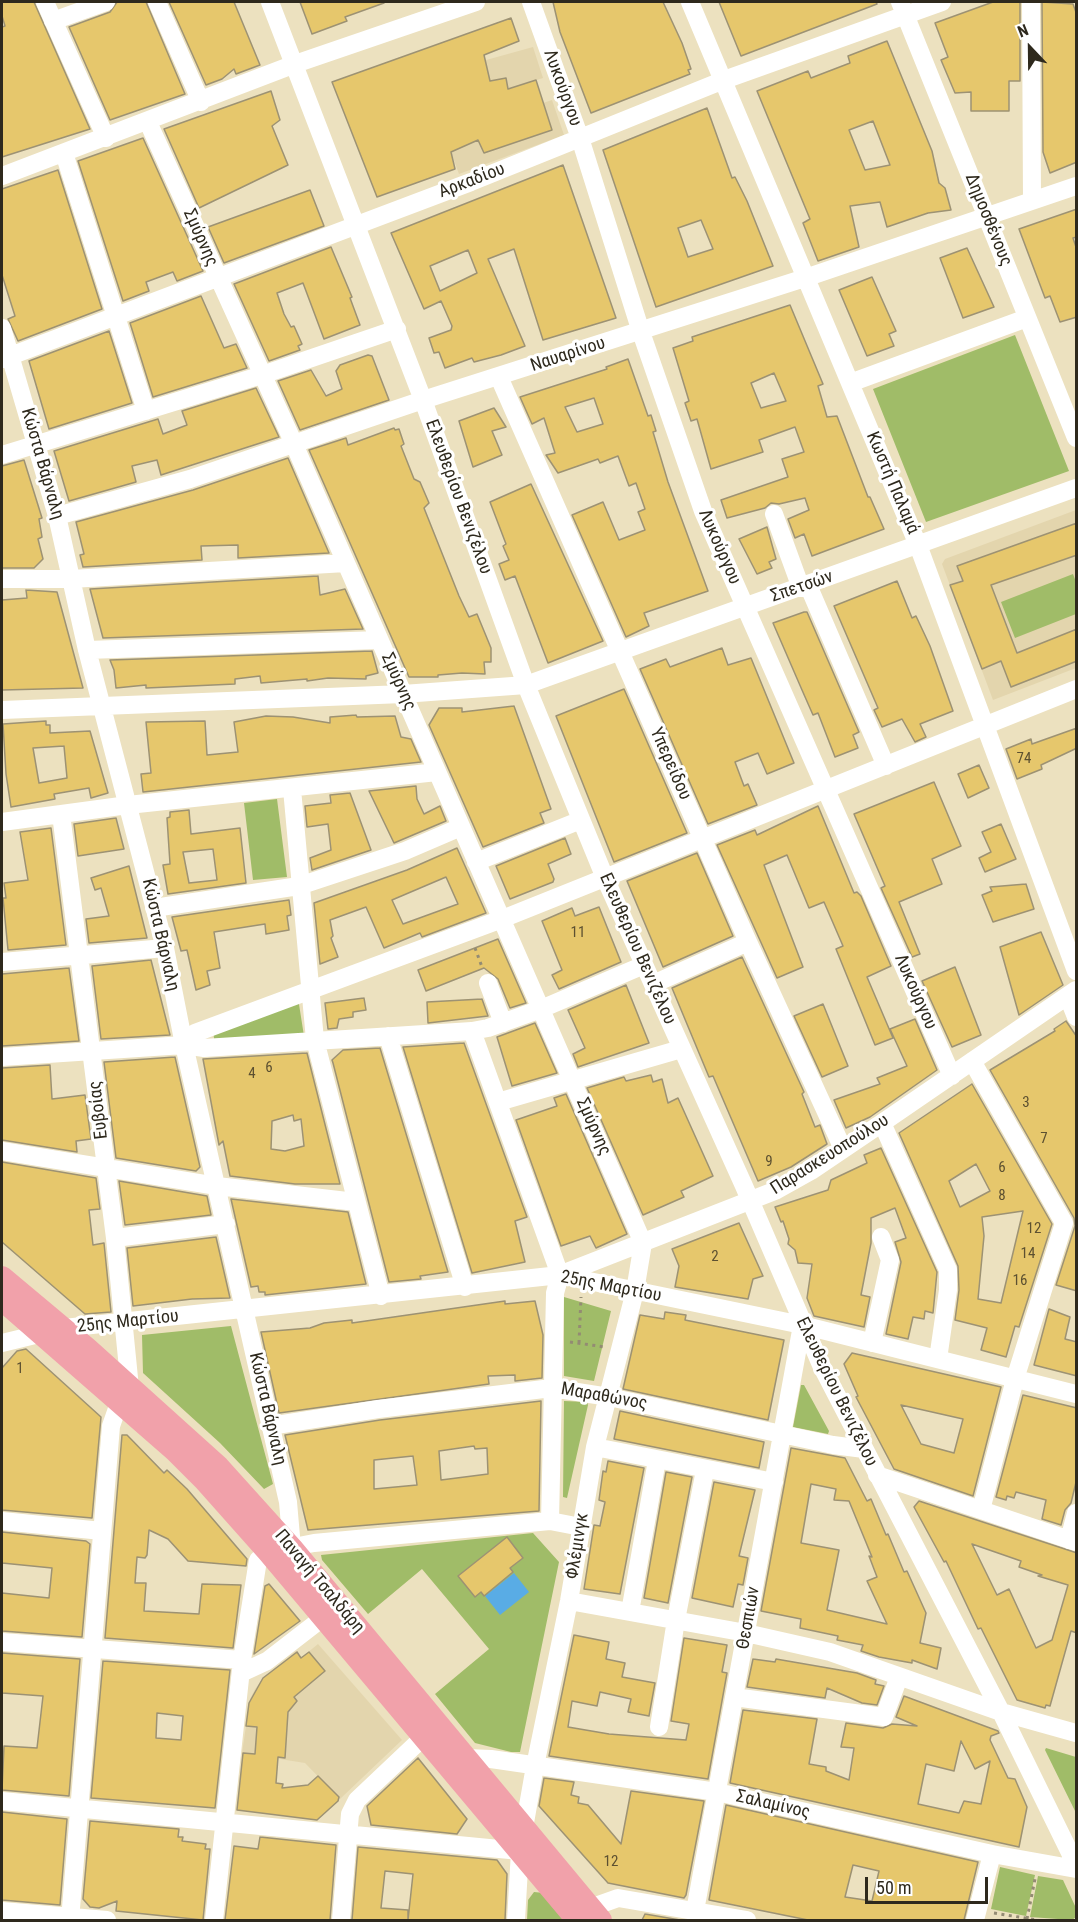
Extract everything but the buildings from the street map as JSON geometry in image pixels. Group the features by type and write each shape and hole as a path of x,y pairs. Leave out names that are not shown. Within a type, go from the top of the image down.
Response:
{"main road":[{"name":"Παναγή Τσαλδάρη","path":"2,1277 64,1328 268,1552 330,1612 430,1731 520,1851 586,1917"},
{"name":"Παναγή Τσαλδάρη","path":"2,1300 41,1334 205,1453 292,1548 330,1612"},
{"name":"Παναγή Τσαλδάρη","path":"430,1731 467,1758 524,1829 586,1917"}],"street":[{"path":"45,2 106,138"},
{"path":"53,21 106,2"},
{"path":"157,2 201,102"},
{"name":"Ελευθερίου Βενιζέλου","path":"270,2 397,329 526,686 605,878 750,1201 802,1325 877,1475 1001,1712 1077,1867"},
{"path":"2,176 201,102 295,64 476,2"},
{"name":"Λυκούργου","path":"531,2 580,138 641,332 703,511 952,1076"},
{"name":"Κωστή Παλαμά","path":"690,2 918,545 1077,971"},
{"name":"Αρκαδίου","path":"6,357 580,138 902,8 942,2"},
{"path":"1031,2 1032,201"},
{"name":"Δημοσθένους","path":"902,8 1077,438"},
{"name":"Σμύρνης","path":"148,122 294,444 643,1243"},
{"path":"64,153 146,411"},
{"name":"Ναυαρίνου","path":"57,516 190,479 423,400 805,278 1077,186"},
{"path":"850,383 1027,318"},
{"name":"Κώστα Βάρναλη","path":"2,328 6,357 38,444 57,516 87,650 165,948 184,1045 246,1309 288,1502 292,1548"},
{"path":"2,455 262,375 397,329"},
{"name":"Υπερείδου","path":"499,377 748,942 843,1149"},
{"name":"Σπετσών","path":"2,710 403,694 526,686 1077,488"},
{"path":"774,514 886,766"},
{"path":"2,579 71,579 346,563"},
{"path":"87,650 379,640"},
{"path":"184,1045 195,1033 502,919 1077,689"},
{"path":"2,822 128,805 438,772"},
{"path":"292,789 299,886 315,1040 381,1296"},
{"name":"Ευβοίας","path":"62,814 116,1238 124,1323 125,1396"},
{"path":"476,862 581,820"},
{"path":"154,908 299,886 405,851 461,827"},
{"path":"653,984 748,942"},
{"path":"2,962 165,948"},
{"path":"2,1057 184,1045 204,1048 472,1031 541,1009 644,965"},
{"path":"488,983 503,1023"},
{"path":"1072,994 1077,1017"},
{"name":"Παρασκευοπούλου","path":"560,1275 750,1201 811,1171 1072,994"},
{"path":"472,1031 560,1275"},
{"path":"388,1036 465,1287"},
{"path":"498,1102 681,1049"},
{"path":"972,1061 1070,1225 1015,1379 981,1510"},
{"path":"882,1123 948,1270 948,1290 938,1359"},
{"path":"2,1151 217,1186 356,1202"},
{"path":"116,1238 226,1224"},
{"path":"872,1343 890,1260 881,1237"},
{"name":"Φλέμινγκ","path":"516,1920 520,1851 535,1766 569,1600 595,1447 635,1291 643,1243"},
{"name":"25ης Μαρτίου","path":"64,1328 381,1296 560,1275 802,1325 1077,1394"},
{"name":"Φλέμινγκ","path":"550,1521 554,1424 552,1388 555,1293 560,1275"},
{"name":"Θεσπιών","path":"695,1911 802,1325"},
{"path":"2,1343 64,1328"},
{"name":"Μαραθώνος","path":"270,1426 378,1409 552,1388 609,1397 833,1445 864,1449"},
{"path":"70,1919 111,1426 125,1396"},
{"path":"595,1447 774,1482"},
{"path":"630,1612 657,1460"},
{"path":"659,1727 676,1620 705,1470"},
{"path":"877,1475 1073,1541 1077,1513"},
{"path":"2,1521 102,1531"},
{"path":"214,1920 241,1667 258,1560 268,1552 314,1543 550,1521 580,1527"},
{"path":"569,1600 746,1633 830,1652 1001,1712 1077,1733"},
{"path":"2,1642 93,1649 241,1667 267,1661 330,1612"},
{"path":"734,1697 884,1716 899,1677"},
{"path":"341,1920 350,1814 357,1800 430,1731"},
{"name":"Σαλαμίνος","path":"467,1758 717,1792 992,1854 1077,1867"},
{"path":"2,1801 520,1851"},
{"path":"976,1915 992,1854"},
{"path":"586,1917 618,1899 747,1920"},
{"path":"2,1911 70,1919 107,1920"}],"path":[{"path":"469,931 488,983"},
{"path":"579,1343 582,1279"},
{"path":"554,1339 620,1350"},
{"path":"1027,1919 1039,1862"},
{"path":"976,1915 1037,1920"}],"shaded area":[{"path":"533,47 543,78 508,89 513,113 552,100 564,135 459,174 448,144 479,62"},
{"path":"1076,510 1076,668 993,700 942,564 945,559"},
{"path":"318,1644 402,1740 340,1799 305,1763 242,1753 250,1699 255,1689 263,1678 296,1651 301,1658"}],"green space":[{"path":"1015,335 1069,471 926,522 873,389"},
{"path":"1073,574 1076,582 1076,614 1015,638 1001,602"},
{"path":"277,799 287,877 253,880 244,803"},
{"path":"298,998 304,1036 215,1045 213,1031"},
{"path":"564,1297 611,1311 594,1381 564,1376"},
{"path":"231,1326 273,1484 264,1489 220,1443 143,1373 142,1335"},
{"path":"801,1385 804,1385 829,1431 828,1434 793,1427"},
{"path":"564,1401 587,1402 588,1405 567,1498 563,1497"},
{"path":"533,1533 559,1562 520,1752 511,1752 475,1743 435,1694 489,1649 422,1569 368,1614 322,1560 321,1555"},
{"path":"1046,1748 1076,1757 1076,1813 1045,1750"},
{"path":"1000,1867 1035,1875 1026,1916 991,1909"},
{"path":"1038,1876 1063,1880 1076,1908 1076,1917 1072,1920 1030,1917"},
{"path":"534,1892 544,1893 567,1920 527,1920 528,1900"}],"water":[{"path":"514,1573 529,1592 500,1615 485,1596"}]}
